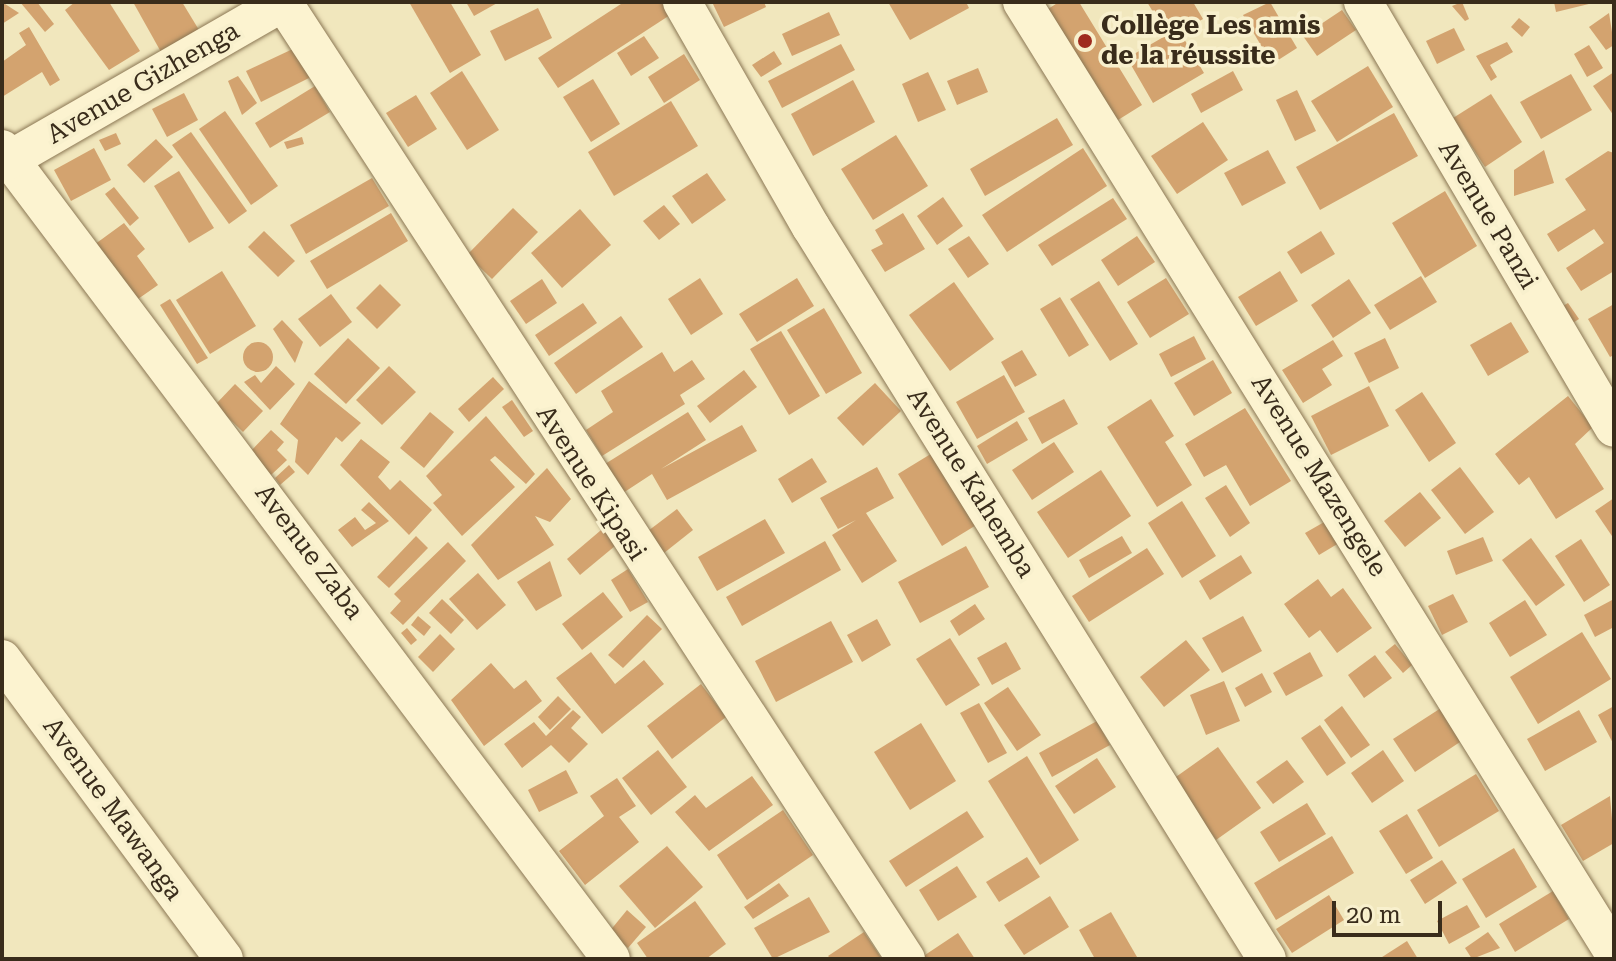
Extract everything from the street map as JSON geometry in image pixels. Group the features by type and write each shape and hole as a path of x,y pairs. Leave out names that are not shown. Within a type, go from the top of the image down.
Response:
{"street":[{"name":"Avenue Gizhenga","path":"5,157 283,2"},
{"name":"Avenue Kipasi","path":"283,2 906,959"},
{"name":"Avenue Kahemba","path":"682,2 811,227 1267,959"},
{"name":"Avenue Mazengele","path":"1022,2 1614,953"},
{"name":"Avenue Panzi","path":"1363,2 1614,428"},
{"name":"Avenue Zaba","path":"5,157 611,959"},
{"name":"Avenue Mawanga","path":"2,659 224,959"}],"building":[{"path":"2,2 19,13 2,24"},
{"path":"20,2 37,2 54,24 45,32"},
{"path":"75,2 109,2 140,51 109,70 65,10"},
{"path":"133,2 182,2 199,30 161,52"},
{"path":"409,2 450,2 481,55 450,73"},
{"path":"466,2 499,2 474,16"},
{"path":"624,2 661,2 670,15 558,88 538,58"},
{"path":"712,2 764,2 766,7 724,27"},
{"path":"888,2 966,2 969,8 910,40"},
{"path":"1059,2 1079,2 1142,105 1110,125 1087,88 1095,83 1048,9"},
{"path":"1147,2 1193,2 1203,19 1180,32 1204,73 1153,103 1127,58 1167,35"},
{"path":"1270,2 1297,48 1272,64 1243,15"},
{"path":"1462,2 1469,19 1465,21 1452,6"},
{"path":"1554,2 1593,2 1593,3 1556,12"},
{"path":"538,8 552,38 505,61 490,31"},
{"path":"1342,10 1356,30 1317,56 1303,36"},
{"path":"829,12 840,35 792,56 782,34"},
{"path":"1609,13 1614,45 1606,50 1589,27"},
{"path":"1519,18 1530,27 1522,37 1511,27"},
{"path":"29,27 60,80 50,86 42,72 2,97 2,62 26,45 19,33"},
{"path":"1454,28 1465,50 1437,64 1426,41"},
{"path":"644,36 659,58 631,76 617,53"},
{"path":"1507,42 1513,52 1490,65 1497,77 1491,81 1476,56"},
{"path":"841,44 855,70 782,108 768,81"},
{"path":"1589,45 1603,68 1587,77 1574,54"},
{"path":"297,47 311,77 261,102 246,71"},
{"path":"774,51 782,64 761,77 752,65"},
{"path":"684,54 700,80 664,103 648,77"},
{"path":"1368,66 1393,107 1337,142 1311,101"},
{"path":"978,68 988,92 957,105 947,81"},
{"path":"462,71 499,130 467,150 430,93"},
{"path":"1233,71 1243,90 1201,113 1191,94"},
{"path":"928,72 946,110 918,122 902,84"},
{"path":"1614,72 1614,116 1593,86"},
{"path":"1571,74 1592,110 1541,139 1520,102"},
{"path":"238,76 257,103 242,115 228,81"},
{"path":"593,79 620,124 591,142 563,97"},
{"path":"853,80 875,122 813,156 791,114"},
{"path":"315,86 330,112 270,148 255,123"},
{"path":"1297,90 1316,131 1295,141 1276,100"},
{"path":"184,93 198,120 167,137 152,109"},
{"path":"1491,94 1522,142 1485,167 1453,118"},
{"path":"416,95 437,129 408,147 386,113"},
{"path":"671,101 698,146 614,196 588,152"},
{"path":"225,111 278,186 251,205 199,129"},
{"path":"1394,113 1418,156 1320,210 1296,167"},
{"path":"1057,118 1073,145 985,196 970,169"},
{"path":"1203,122 1228,160 1177,194 1151,156"},
{"path":"191,132 247,211 229,224 172,145"},
{"path":"116,133 121,144 105,151 99,140"},
{"path":"896,135 928,186 873,220 841,169"},
{"path":"302,137 304,144 287,149 284,142"},
{"path":"156,139 173,157 144,183 127,165"},
{"path":"94,148 111,180 71,201 54,170"},
{"path":"1083,148 1107,186 1007,252 982,215"},
{"path":"1268,150 1286,183 1242,206 1224,173"},
{"path":"1544,150 1554,183 1514,196 1514,170"},
{"path":"1608,151 1614,153 1614,271 1581,291 1566,268 1604,243 1594,229 1558,252 1547,234 1586,210 1565,179"},
{"path":"179,171 214,228 189,243 154,186"},
{"path":"707,173 726,200 692,224 672,196"},
{"path":"372,178 389,206 306,254 290,225"},
{"path":"114,187 139,218 130,226 105,194"},
{"path":"1445,191 1477,246 1425,278 1392,223"},
{"path":"943,197 963,226 937,245 917,216"},
{"path":"1113,198 1127,219 1052,266 1038,245"},
{"path":"664,205 680,224 659,240 643,221"},
{"path":"513,208 538,232 492,279 467,255"},
{"path":"580,209 611,245 562,288 531,253"},
{"path":"391,213 408,241 327,289 310,261"},
{"path":"903,213 925,249 885,272 871,250 883,244 875,230"},
{"path":"124,223 145,249 137,256 158,285 128,306 87,250"},
{"path":"264,231 295,261 278,277 248,247"},
{"path":"1321,231 1335,254 1301,274 1287,252"},
{"path":"969,236 989,264 968,278 948,249"},
{"path":"1137,236 1155,262 1118,286 1101,260"},
{"path":"222,271 256,326 210,354 176,300"},
{"path":"1280,271 1298,301 1256,326 1238,297"},
{"path":"1421,276 1437,302 1390,330 1374,305"},
{"path":"700,278 723,314 691,335 668,299"},
{"path":"797,278 814,306 757,342 739,314"},
{"path":"1166,278 1189,314 1150,338 1127,302"},
{"path":"542,279 557,303 526,324 510,301"},
{"path":"1349,279 1371,313 1333,338 1311,305"},
{"path":"1099,281 1138,344 1110,361 1070,299"},
{"path":"954,282 994,339 950,371 909,315"},
{"path":"380,284 401,305 377,329 356,308"},
{"path":"331,294 352,322 320,347 298,319"},
{"path":"1060,297 1089,345 1069,357 1040,309"},
{"path":"170,299 208,358 197,364 160,305"},
{"path":"583,303 597,323 549,356 535,335"},
{"path":"1568,303 1579,319 1568,326 1558,309"},
{"path":"1614,304 1614,355 1610,357 1588,319"},
{"path":"824,308 862,373 826,394 787,330"},
{"path":"621,316 643,347 576,394 554,363"},
{"path":"282,320 303,342 295,363 273,329"},
{"path":"1511,322 1529,352 1488,376 1470,345"},
{"path":"781,331 820,396 789,415 750,349"},
{"path":"1194,336 1206,359 1171,377 1159,354"},
{"path":"348,338 380,368 346,404 314,374"},
{"path":"1385,338 1399,368 1369,383 1354,353"},
{"path":"1333,340 1343,356 1322,369 1332,385 1303,403 1282,370"},
{"path":"258,342 264,343 272,351 272,363 264,371 258,372 252,371 244,363 243,357 244,351 252,343"},
{"path":"1022,350 1037,375 1015,387 1001,362"},
{"path":"662,352 674,372 692,360 705,379 680,395 685,404 602,456 586,430 613,412 601,391"},
{"path":"1213,360 1232,393 1194,416 1174,383"},
{"path":"276,366 295,384 270,410 244,382 255,375 261,383"},
{"path":"389,366 416,392 382,425 356,400"},
{"path":"744,370 757,387 710,423 697,406"},
{"path":"1004,375 1025,412 977,439 956,402"},
{"path":"493,377 504,389 469,422 458,409"},
{"path":"309,381 361,423 342,442 336,437 308,475 295,462 298,440 280,424"},
{"path":"875,383 901,411 863,446 837,418"},
{"path":"235,384 263,411 243,432 215,405"},
{"path":"1369,386 1389,426 1331,455 1311,416"},
{"path":"1422,392 1456,443 1429,462 1395,410"},
{"path":"1568,396 1593,427 1575,444 1604,489 1556,519 1529,477 1519,485 1495,454"},
{"path":"1064,399 1078,424 1042,444 1028,418"},
{"path":"1151,399 1174,436 1165,442 1192,485 1157,507 1107,427"},
{"path":"512,400 533,431 524,437 502,407"},
{"path":"1245,408 1291,481 1250,506 1226,465 1204,477 1185,444"},
{"path":"430,412 454,432 424,468 400,448"},
{"path":"688,412 706,440 661,469 742,425 757,451 667,500 652,474 623,493 605,464"},
{"path":"486,416 535,474 526,484 495,456 490,460 515,487 462,536 433,503 442,495 426,476"},
{"path":"1017,421 1028,440 987,464 977,446"},
{"path":"271,430 284,442 277,450 287,460 271,475 251,451"},
{"path":"361,439 390,462 378,477 390,490 400,480 432,510 409,535 340,465"},
{"path":"1054,442 1074,472 1032,500 1012,470"},
{"path":"934,452 978,524 942,546 898,474"},
{"path":"812,458 827,482 792,503 778,479"},
{"path":"289,465 295,472 280,485 275,478"},
{"path":"877,467 894,498 866,513 897,561 862,583 832,535 856,520 838,529 820,498"},
{"path":"1460,467 1494,512 1465,534 1431,490"},
{"path":"547,468 571,499 550,522 535,516 554,545 498,580 471,545"},
{"path":"1101,470 1131,516 1068,558 1037,512"},
{"path":"1226,485 1250,523 1230,537 1205,498"},
{"path":"1420,492 1441,518 1405,547 1384,521"},
{"path":"1614,498 1614,539 1595,511"},
{"path":"1182,501 1216,556 1182,578 1148,523"},
{"path":"369,502 389,521 352,547 338,530 355,517 365,530 376,523 361,510"},
{"path":"677,509 693,530 664,553 648,531"},
{"path":"765,519 785,553 717,591 698,557"},
{"path":"1326,521 1339,543 1319,555 1305,533"},
{"path":"607,525 621,541 580,575 567,559"},
{"path":"416,536 428,548 389,588 377,577"},
{"path":"1122,536 1132,553 1089,578 1079,560"},
{"path":"1483,537 1493,561 1456,575 1447,551"},
{"path":"1531,538 1565,585 1536,606 1502,560"},
{"path":"1581,539 1610,585 1584,602 1555,556"},
{"path":"825,541 841,570 742,626 726,597"},
{"path":"448,542 466,561 403,625 390,613 401,601 394,594"},
{"path":"966,546 989,587 920,623 898,582"},
{"path":"1147,548 1164,574 1089,622 1072,596"},
{"path":"1241,555 1252,573 1210,600 1199,581"},
{"path":"550,561 562,596 536,611 517,582"},
{"path":"628,569 648,602 630,612 611,580"},
{"path":"478,573 506,605 477,630 449,599"},
{"path":"1318,579 1331,597 1343,588 1372,628 1337,653 1320,630 1309,638 1284,604"},
{"path":"603,592 623,617 582,650 562,624"},
{"path":"1453,594 1468,622 1442,635 1428,606"},
{"path":"442,599 464,620 451,634 429,613"},
{"path":"1614,599 1614,627 1595,637 1584,615"},
{"path":"1525,600 1547,635 1510,657 1489,623"},
{"path":"975,604 985,619 959,636 950,621"},
{"path":"647,615 662,629 623,668 608,655"},
{"path":"418,616 431,627 424,636 411,625"},
{"path":"1243,616 1262,651 1222,673 1202,638"},
{"path":"877,619 891,645 862,662 847,635"},
{"path":"831,621 853,662 776,702 755,661"},
{"path":"407,628 417,640 411,645 401,633"},
{"path":"1582,632 1611,679 1538,724 1510,677"},
{"path":"440,634 455,649 433,672 418,657"},
{"path":"950,638 980,685 946,706 916,659"},
{"path":"1186,640 1210,670 1164,707 1140,677"},
{"path":"1006,642 1021,669 992,685 977,658"},
{"path":"1395,644 1412,665 1403,673 1385,652"},
{"path":"591,652 615,684 644,660 664,684 602,734 556,678"},
{"path":"1310,652 1323,676 1286,696 1273,673"},
{"path":"1375,655 1392,678 1364,698 1348,675"},
{"path":"491,663 514,689 526,680 542,701 484,746 451,700"},
{"path":"1262,673 1272,692 1245,707 1235,688"},
{"path":"1224,681 1240,721 1206,735 1190,695"},
{"path":"701,684 726,717 672,759 647,726"},
{"path":"1008,687 1041,735 1017,751 984,703"},
{"path":"558,696 571,709 550,730 538,717"},
{"path":"979,703 1007,753 988,763 960,713"},
{"path":"1342,706 1370,745 1351,758 1324,720"},
{"path":"1614,706 1614,745 1598,715"},
{"path":"1441,708 1463,740 1415,772 1393,739"},
{"path":"573,710 581,717 571,728 588,744 569,763 551,745 522,768 504,744 534,722 546,736"},
{"path":"1579,710 1597,742 1545,771 1527,739"},
{"path":"1097,721 1110,745 1052,777 1039,753"},
{"path":"921,723 956,781 910,810 874,752"},
{"path":"1320,725 1346,763 1327,776 1301,738"},
{"path":"1218,747 1261,808 1216,840 1173,779"},
{"path":"658,750 687,787 651,815 622,778"},
{"path":"1383,750 1404,781 1372,803 1351,773"},
{"path":"1027,756 1079,840 1040,865 988,781"},
{"path":"1097,758 1116,787 1074,814 1055,786"},
{"path":"1287,760 1304,782 1273,804 1256,782"},
{"path":"566,770 578,793 539,812 528,790"},
{"path":"1476,774 1499,811 1439,847 1417,810"},
{"path":"752,776 773,805 709,851 675,812 695,795 706,808"},
{"path":"617,778 636,806 619,817 639,842 585,885 559,851 604,816 590,796"},
{"path":"1610,796 1614,843 1583,861 1561,825"},
{"path":"1307,803 1326,834 1279,862 1260,832"},
{"path":"783,810 813,855 747,900 717,855"},
{"path":"967,811 984,837 906,887 889,861"},
{"path":"1407,814 1433,858 1406,874 1379,831"},
{"path":"1332,836 1354,873 1276,920 1254,883"},
{"path":"667,846 703,887 655,928 619,886"},
{"path":"1514,848 1537,887 1486,918 1462,879"},
{"path":"1027,857 1040,877 999,902 986,882"},
{"path":"1442,860 1457,883 1425,904 1410,880"},
{"path":"957,866 977,897 938,921 919,890"},
{"path":"779,883 789,896 753,919 744,907"},
{"path":"1553,891 1569,919 1515,952 1499,924"},
{"path":"1329,895 1344,920 1292,953 1276,929"},
{"path":"1050,896 1069,927 1024,955 1004,925"},
{"path":"809,897 830,932 773,959 754,928"},
{"path":"695,901 726,944 706,959 648,959 637,943"},
{"path":"1467,905 1480,927 1449,944 1437,921"},
{"path":"627,910 646,927 628,948 609,932"},
{"path":"1111,912 1137,957 1134,959 1095,959 1079,930"},
{"path":"864,932 882,959 831,959 828,956"},
{"path":"1488,932 1500,948 1472,959 1465,948"},
{"path":"958,933 975,959 922,957"},
{"path":"1407,941 1418,959 1379,959"}],"place":[{"name":"Collège Les amis de la réussite","path":"1085,41"}]}
